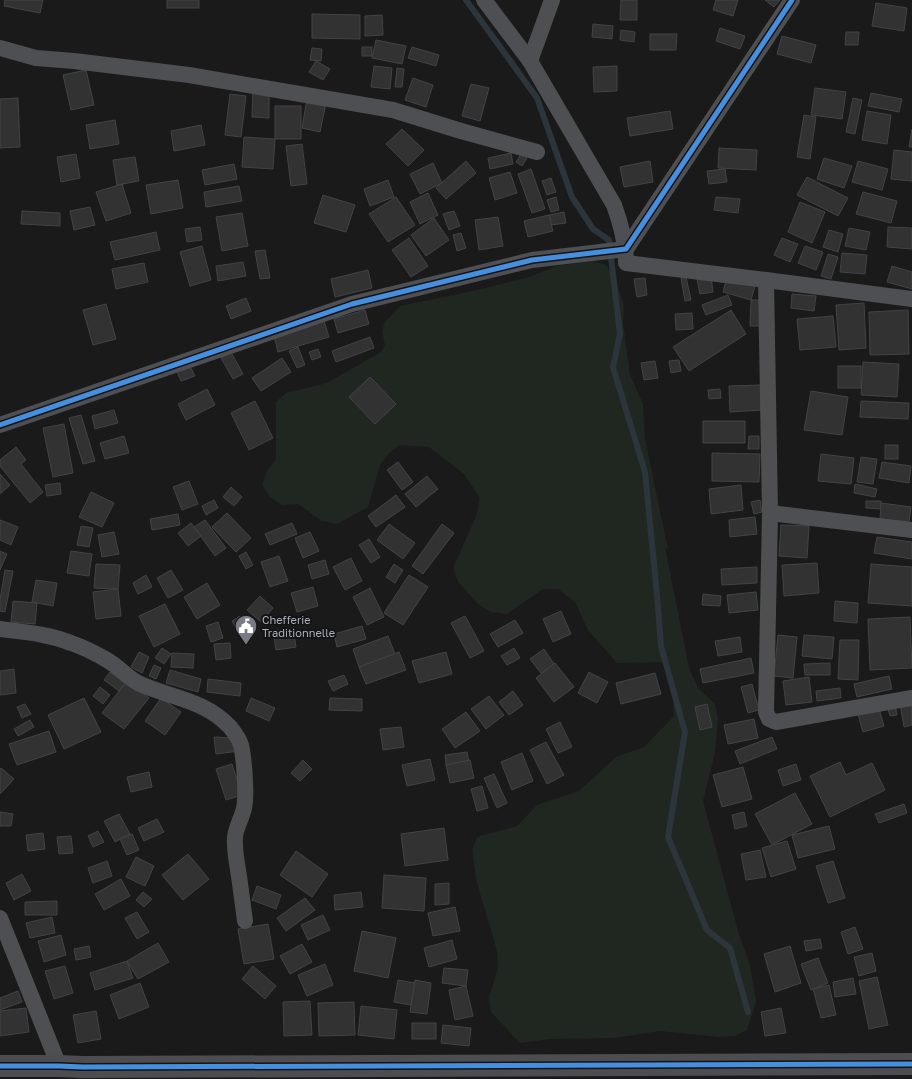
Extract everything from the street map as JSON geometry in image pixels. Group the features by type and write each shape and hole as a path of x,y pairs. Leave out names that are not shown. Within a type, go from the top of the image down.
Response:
{"street":[{"path":"484,0 530,61 614,205 621,225 626,249 626,263 912,299"},
{"path":"530,61 552,0"},
{"path":"0,425 352,304 532,260 626,249 792,0"},
{"path":"0,48 36,58 74,60 189,75 393,110 537,152"},
{"path":"766,280 770,513 766,712 769,719 776,722 912,698"},
{"path":"770,513 912,530"},
{"path":"0,629 41,635 70,642 109,661 137,682 159,692 192,702 213,712 236,734 241,744 246,794 244,808 235,835 235,851 246,920"},
{"path":"0,918 59,1066"},
{"path":"0,1066 59,1066 85,1073 425,1072 912,1064"}],"shaded area":[{"path":"593,261 606,265 617,283 624,307 623,322 630,375 643,404 645,439 668,549 665,547 689,668 698,688 715,704 718,718 715,753 703,801 738,931 750,965 756,1002 747,1030 735,1036 720,1037 660,1031 614,1038 550,1039 520,1043 491,1012 489,997 498,968 497,951 476,879 472,850 477,837 517,826 537,805 579,791 616,757 644,747 674,716 670,673 662,662 617,663 588,630 575,602 558,589 543,589 507,614 491,612 478,604 458,582 453,568 477,514 480,498 464,474 429,447 400,445 389,453 380,465 368,507 337,524 322,521 298,504 282,505 270,497 262,485 267,471 276,459 276,402 286,393 327,383 381,352 385,345 382,331 385,322 400,306 473,291 529,277 557,266"}],"building":[{"path":"5,0 43,0 40,13 4,6"},
{"path":"167,0 199,0 199,8 167,8"},
{"path":"621,0 637,0 637,20 620,20"},
{"path":"716,0 738,0 733,16 713,10"},
{"path":"765,0 780,0 774,7"},
{"path":"876,3 907,8 904,31 872,26"},
{"path":"312,14 360,15 360,39 312,38"},
{"path":"382,15 383,35 365,36 365,16"},
{"path":"593,24 613,26 612,39 592,37"},
{"path":"720,28 745,36 740,49 716,41"},
{"path":"621,30 635,32 634,42 620,40"},
{"path":"846,32 859,32 858,45 845,45"},
{"path":"650,34 677,34 676,50 650,50"},
{"path":"782,36 816,45 811,63 777,54"},
{"path":"376,40 406,46 402,64 372,58"},
{"path":"362,47 372,47 372,56 362,56"},
{"path":"412,47 439,55 436,66 408,58"},
{"path":"312,48 322,49 321,61 310,60"},
{"path":"316,61 330,69 323,80 309,72"},
{"path":"374,66 392,68 390,89 371,87"},
{"path":"617,66 617,91 594,92 593,67"},
{"path":"397,68 404,69 402,87 395,87"},
{"path":"86,70 94,105 71,110 63,75"},
{"path":"413,78 433,85 426,107 405,100"},
{"path":"471,84 489,88 480,121 462,116"},
{"path":"253,87 269,88 269,118 252,117"},
{"path":"815,88 846,92 842,119 811,115"},
{"path":"871,93 902,99 899,112 868,106"},
{"path":"230,94 246,96 241,137 225,135"},
{"path":"18,98 20,147 0,148 0,99"},
{"path":"853,98 862,100 855,134 846,132"},
{"path":"307,99 326,103 320,132 302,128"},
{"path":"275,106 301,106 301,139 275,139"},
{"path":"670,111 673,129 630,136 627,118"},
{"path":"867,111 891,115 887,144 862,140"},
{"path":"804,115 816,117 810,159 797,157"},
{"path":"115,120 119,144 90,149 86,125"},
{"path":"201,125 205,145 174,151 171,131"},
{"path":"402,129 424,150 408,166 386,144"},
{"path":"912,129 912,147 909,147"},
{"path":"244,137 275,139 273,169 242,167"},
{"path":"302,144 307,184 291,186 286,146"},
{"path":"719,148 757,150 756,170 718,168"},
{"path":"894,150 912,152 912,181 891,179"},
{"path":"511,153 513,164 490,169 488,158"},
{"path":"76,154 80,178 61,182 57,157"},
{"path":"521,154 527,158 522,166 516,162"},
{"path":"135,157 139,181 117,185 113,160"},
{"path":"824,158 852,166 844,188 817,179"},
{"path":"466,161 476,173 446,199 436,188"},
{"path":"650,161 653,182 624,187 620,167"},
{"path":"858,161 888,169 882,190 852,182"},
{"path":"433,163 442,183 420,194 410,174"},
{"path":"234,164 237,179 205,185 202,170"},
{"path":"531,169 545,209 532,213 518,174"},
{"path":"725,169 727,182 709,184 707,171"},
{"path":"510,172 517,193 495,200 489,178"},
{"path":"807,177 848,198 838,216 797,195"},
{"path":"551,178 556,192 547,195 542,181"},
{"path":"178,180 183,208 151,214 146,185"},
{"path":"388,180 394,197 370,206 364,189"},
{"path":"122,184 131,213 106,221 96,192"},
{"path":"239,186 242,201 206,207 204,192"},
{"path":"863,192 897,201 891,223 856,214"},
{"path":"428,193 438,215 420,224 410,202"},
{"path":"323,195 355,205 346,232 314,223"},
{"path":"396,197 415,225 388,242 369,214"},
{"path":"556,197 559,210 551,212 547,200"},
{"path":"716,197 740,199 738,213 714,210"},
{"path":"800,202 825,212 812,243 788,232"},
{"path":"90,207 95,225 74,230 70,211"},
{"path":"22,211 60,213 60,226 21,224"},
{"path":"454,211 460,226 449,230 443,214"},
{"path":"564,212 566,223 551,225 549,215"},
{"path":"242,213 248,246 222,251 216,217"},
{"path":"549,215 553,231 528,237 524,221"},
{"path":"498,217 503,246 479,250 475,220"},
{"path":"434,218 449,240 426,256 411,235"},
{"path":"200,227 202,240 187,242 185,229"},
{"path":"888,227 912,228 912,249 887,247"},
{"path":"849,228 870,232 866,250 845,246"},
{"path":"829,230 843,234 838,252 823,247"},
{"path":"156,232 160,250 115,260 110,242"},
{"path":"461,233 466,248 457,251 453,235"},
{"path":"409,238 428,266 411,277 392,250"},
{"path":"782,238 798,244 790,262 774,255"},
{"path":"202,246 211,280 190,286 180,252"},
{"path":"805,246 823,252 816,270 798,263"},
{"path":"265,250 270,278 260,279 255,251"},
{"path":"842,253 867,255 865,274 840,272"},
{"path":"828,254 838,257 831,279 821,276"},
{"path":"243,262 246,276 218,281 216,266"},
{"path":"144,263 148,282 116,289 112,269"},
{"path":"892,266 912,272 912,289 887,282"},
{"path":"368,270 372,288 335,297 331,279"},
{"path":"686,277 691,300 685,301 681,278"},
{"path":"711,277 713,292 700,294 697,279"},
{"path":"727,277 755,286 751,300 723,292"},
{"path":"645,278 647,295 637,297 634,279"},
{"path":"792,294 816,296 814,311 791,308"},
{"path":"728,295 732,305 706,315 702,305"},
{"path":"246,298 251,311 231,319 226,306"},
{"path":"751,300 763,300 762,326 750,326"},
{"path":"864,303 866,348 839,350 836,305"},
{"path":"106,304 116,339 93,345 83,310"},
{"path":"365,310 369,324 338,333 334,319"},
{"path":"731,310 746,334 689,371 673,347"},
{"path":"908,310 909,354 870,355 869,312"},
{"path":"692,313 693,329 676,330 675,314"},
{"path":"833,316 836,347 800,350 797,319"},
{"path":"324,321 329,337 278,352 274,336"},
{"path":"370,337 374,348 336,362 332,351"},
{"path":"298,347 305,365 297,368 289,351"},
{"path":"318,349 321,357 312,360 309,352"},
{"path":"231,352 243,374 233,379 221,358"},
{"path":"282,358 291,372 261,391 252,378"},
{"path":"679,360 681,371 671,373 669,361"},
{"path":"655,361 658,378 644,380 641,363"},
{"path":"863,362 899,364 897,397 861,395"},
{"path":"190,366 195,376 181,381 177,372"},
{"path":"838,366 861,366 861,388 838,388"},
{"path":"370,377 396,404 375,424 349,397"},
{"path":"761,385 762,410 730,412 729,386"},
{"path":"207,389 215,405 186,420 178,404"},
{"path":"720,389 721,398 709,399 708,390"},
{"path":"811,391 848,397 842,435 804,430"},
{"path":"255,401 273,438 249,450 231,413"},
{"path":"861,401 909,403 908,419 860,417"},
{"path":"114,410 118,423 95,429 92,416"},
{"path":"81,415 95,461 83,464 69,418"},
{"path":"703,421 745,421 745,443 703,443"},
{"path":"64,424 73,473 53,477 43,428"},
{"path":"124,436 129,453 105,459 100,443"},
{"path":"749,436 759,436 759,449 748,449"},
{"path":"885,445 898,445 898,459 885,459"},
{"path":"16,447 26,460 21,464 43,492 30,503 0,466 0,460"},
{"path":"712,453 760,454 759,482 712,481"},
{"path":"821,454 854,458 851,484 818,481"},
{"path":"861,457 877,459 873,484 857,482"},
{"path":"398,462 413,482 402,490 387,470"},
{"path":"882,462 911,466 909,483 879,478"},
{"path":"0,474 10,485 0,494"},
{"path":"427,476 438,489 416,507 405,494"},
{"path":"189,481 198,504 182,510 173,487"},
{"path":"60,483 61,494 47,496 45,485"},
{"path":"855,484 877,489 875,497 854,493"},
{"path":"741,485 743,510 711,514 709,489"},
{"path":"231,487 242,497 234,506 223,497"},
{"path":"91,492 114,503 102,527 79,517"},
{"path":"396,495 405,507 376,527 368,516"},
{"path":"214,500 218,508 206,515 202,506"},
{"path":"760,500 762,512 754,514 751,502"},
{"path":"866,501 881,501 881,509 866,508"},
{"path":"881,503 911,507 909,522 880,519"},
{"path":"227,513 251,538 236,552 212,527"},
{"path":"178,514 180,525 152,530 150,519"},
{"path":"755,517 757,534 730,537 729,520"},
{"path":"0,520 18,527 11,545 0,540"},
{"path":"205,520 226,548 215,556 194,527"},
{"path":"191,523 201,536 188,546 178,533"},
{"path":"292,523 297,534 270,545 265,534"},
{"path":"389,524 415,543 403,559 377,540"},
{"path":"442,524 454,533 423,574 412,566"},
{"path":"781,525 809,526 807,558 779,556"},
{"path":"81,526 93,528 89,547 77,545"},
{"path":"114,532 119,554 102,557 98,535"},
{"path":"310,532 319,551 303,558 295,538"},
{"path":"877,537 912,542 912,559 874,553"},
{"path":"369,539 380,557 371,563 359,545"},
{"path":"0,551 7,554 0,570"},
{"path":"71,551 92,554 89,576 67,573"},
{"path":"246,552 253,565 246,569 239,556"},
{"path":"279,556 288,581 270,587 261,562"},
{"path":"351,558 362,581 345,590 333,567"},
{"path":"325,560 329,574 312,579 308,565"},
{"path":"817,563 819,593 784,596 782,565"},
{"path":"96,564 120,565 118,589 94,588"},
{"path":"394,564 403,570 395,583 386,577"},
{"path":"871,564 912,567 912,606 868,603"},
{"path":"757,567 757,583 722,585 721,569"},
{"path":"5,570 13,571 5,612 0,611 0,600"},
{"path":"171,570 183,590 168,598 157,578"},
{"path":"146,575 152,587 138,594 133,583"},
{"path":"409,575 428,587 403,625 384,613"},
{"path":"36,580 57,583 53,606 32,602"},
{"path":"207,583 220,605 197,619 184,597"},
{"path":"313,587 318,606 297,612 291,593"},
{"path":"370,588 384,617 367,625 353,597"},
{"path":"118,589 121,616 96,619 93,592"},
{"path":"756,592 758,610 729,613 727,595"},
{"path":"703,594 721,596 720,606 702,605"},
{"path":"260,596 273,608 261,622 247,610"},
{"path":"13,601 37,603 35,624 11,622"},
{"path":"835,601 858,603 857,623 834,621"},
{"path":"165,604 180,634 154,647 139,616"},
{"path":"561,611 571,634 553,642 543,619"},
{"path":"240,616 248,629 239,634 232,621"},
{"path":"465,616 484,651 470,658 451,623"},
{"path":"910,617 912,668 870,670 868,619"},
{"path":"515,620 523,633 498,647 490,634"},
{"path":"218,622 223,638 211,642 206,626"},
{"path":"362,626 366,639 337,647 334,634"},
{"path":"293,628 296,647 276,650 273,631"},
{"path":"778,635 797,637 793,678 774,676"},
{"path":"804,635 834,637 832,659 802,656"},
{"path":"388,636 395,654 359,667 353,649"},
{"path":"740,637 742,652 718,656 715,641"},
{"path":"840,640 859,640 858,680 838,679"},
{"path":"230,643 231,658 216,660 214,644"},
{"path":"162,648 171,654 164,664 155,658"},
{"path":"514,648 520,658 507,665 501,656"},
{"path":"544,649 554,664 541,673 530,659"},
{"path":"139,652 149,657 142,673 131,667"},
{"path":"399,652 406,670 366,684 359,667"},
{"path":"446,652 452,674 419,683 412,661"},
{"path":"172,653 194,654 193,668 171,667"},
{"path":"751,658 754,673 703,683 700,669"},
{"path":"555,663 574,687 554,702 536,678"},
{"path":"830,663 830,675 805,675 804,664"},
{"path":"154,665 161,668 156,679 149,676"},
{"path":"14,669 16,693 0,695 0,671"},
{"path":"170,670 201,679 198,692 166,683"},
{"path":"110,672 125,683 119,691 104,680"},
{"path":"589,672 608,682 597,703 578,693"},
{"path":"655,673 661,694 621,704 616,683"},
{"path":"344,675 348,684 333,691 328,681"},
{"path":"889,676 892,689 857,697 854,684"},
{"path":"809,677 812,702 786,705 783,681"},
{"path":"208,679 241,683 240,696 207,692"},
{"path":"127,681 149,698 124,729 102,713"},
{"path":"752,684 759,710 748,713 741,687"},
{"path":"100,687 110,695 103,704 93,696"},
{"path":"840,688 841,698 817,701 816,691"},
{"path":"513,691 523,705 509,715 499,702"},
{"path":"489,696 504,715 486,729 471,709"},
{"path":"84,698 101,732 64,749 48,715"},
{"path":"161,698 181,712 165,735 145,721"},
{"path":"251,698 275,708 269,721 246,711"},
{"path":"330,698 362,699 362,711 329,710"},
{"path":"912,702 912,725 904,727 900,704"},
{"path":"25,704 31,714 22,718 17,707"},
{"path":"707,704 712,727 700,730 695,707"},
{"path":"895,704 897,715 890,716 887,706"},
{"path":"878,705 884,726 863,732 857,711"},
{"path":"466,712 480,731 455,748 442,729"},
{"path":"754,719 758,738 728,744 724,725"},
{"path":"30,720 34,727 18,736 14,729"},
{"path":"560,722 572,747 558,753 546,729"},
{"path":"401,727 404,747 383,750 380,729"},
{"path":"49,731 56,752 17,765 9,744"},
{"path":"214,737 232,738 240,751 216,754"},
{"path":"772,737 777,749 740,764 735,751"},
{"path":"546,742 564,775 547,784 530,750"},
{"path":"467,752 469,762 446,765 445,755"},
{"path":"522,753 533,781 512,790 501,762"},
{"path":"430,759 435,780 407,786 402,765"},
{"path":"303,760 312,769 300,781 291,773"},
{"path":"470,760 474,778 450,783 446,765"},
{"path":"840,762 846,775 872,763 885,790 830,817 810,776"},
{"path":"232,764 242,795 226,800 216,769"},
{"path":"796,764 801,780 783,786 778,770"},
{"path":"743,767 752,799 722,807 713,775"},
{"path":"1,768 14,779 0,794 0,770"},
{"path":"149,772 152,787 131,792 127,777"},
{"path":"494,774 507,803 497,808 484,778"},
{"path":"482,786 488,808 477,811 471,789"},
{"path":"795,793 812,824 772,845 755,814"},
{"path":"904,804 907,813 879,823 875,814"},
{"path":"0,812 13,814 11,826 0,826"},
{"path":"744,812 747,826 735,829 732,815"},
{"path":"119,814 130,834 115,842 104,821"},
{"path":"157,819 164,832 144,841 138,828"},
{"path":"829,826 835,849 798,858 792,835"},
{"path":"444,828 448,860 405,866 401,834"},
{"path":"98,831 104,842 93,847 88,836"},
{"path":"43,833 45,849 28,851 26,835"},
{"path":"132,834 139,850 127,855 120,839"},
{"path":"71,836 73,853 59,854 57,837"},
{"path":"787,841 796,869 771,877 762,848"},
{"path":"760,850 766,877 746,880 741,854"},
{"path":"296,851 328,874 312,897 280,875"},
{"path":"188,854 209,879 183,900 162,875"},
{"path":"136,857 154,866 145,886 126,877"},
{"path":"107,861 112,876 93,883 88,868"},
{"path":"833,861 845,898 828,903 816,866"},
{"path":"22,874 31,891 14,900 6,883"},
{"path":"384,875 426,878 424,911 382,908"},
{"path":"121,879 130,896 104,910 95,894"},
{"path":"449,883 449,904 435,905 435,884"},
{"path":"257,886 281,895 276,909 252,900"},
{"path":"143,892 152,899 144,907 136,900"},
{"path":"361,892 363,907 335,910 334,895"},
{"path":"305,898 315,910 286,931 277,918"},
{"path":"57,901 57,915 25,915 25,902"},
{"path":"455,907 460,931 433,936 428,913"},
{"path":"137,912 149,932 137,939 125,918"},
{"path":"323,915 330,930 308,940 301,925"},
{"path":"52,917 55,933 30,938 26,923"},
{"path":"268,924 274,959 244,964 238,929"},
{"path":"855,927 863,949 848,954 841,932"},
{"path":"362,931 396,938 388,978 354,971"},
{"path":"61,935 66,955 44,962 38,941"},
{"path":"820,939 822,948 806,951 804,941"},
{"path":"452,940 457,959 429,967 424,948"},
{"path":"158,943 169,962 138,979 127,961"},
{"path":"302,944 312,962 290,974 280,956"},
{"path":"89,946 91,957 76,960 74,949"},
{"path":"790,946 801,983 775,992 764,954"},
{"path":"872,953 876,971 859,976 854,957"},
{"path":"818,958 828,983 811,990 801,964"},
{"path":"127,961 133,978 95,990 90,973"},
{"path":"325,964 333,985 307,996 298,975"},
{"path":"65,966 73,993 54,999 45,971"},
{"path":"253,966 276,986 265,999 242,979"},
{"path":"444,968 468,970 466,986 442,983"},
{"path":"877,977 888,1025 869,1029 859,981"},
{"path":"853,978 856,994 835,997 833,982"},
{"path":"398,980 415,983 411,1005 394,1002"},
{"path":"415,980 431,983 427,1014 410,1012"},
{"path":"140,983 149,1007 119,1019 110,995"},
{"path":"829,985 836,1015 821,1018 813,989"},
{"path":"466,986 473,1016 455,1020 449,990"},
{"path":"18,991 22,1002 0,1010 0,998"},
{"path":"310,1001 312,1035 284,1036 283,1002"},
{"path":"354,1002 355,1035 319,1036 318,1003"},
{"path":"361,1006 397,1010 394,1039 358,1035"},
{"path":"26,1008 29,1032 0,1036 0,1011"},
{"path":"781,1008 786,1033 765,1036 761,1012"},
{"path":"96,1011 101,1039 78,1043 73,1015"},
{"path":"412,1023 436,1023 436,1039 412,1039"},
{"path":"443,1025 471,1028 469,1046 441,1043"}],"waterway":[{"path":"466,0 537,98 572,197 593,229 609,240 620,334 613,367 645,472 661,646 685,732 668,837 707,930 730,948 748,1012"}],"cycle path":[{"path":"0,425 352,304 532,260 626,249 792,0"},
{"path":"0,1066 912,1064"}],"place":[{"name":"Chefferie Traditionnelle","path":"246,646"}]}
